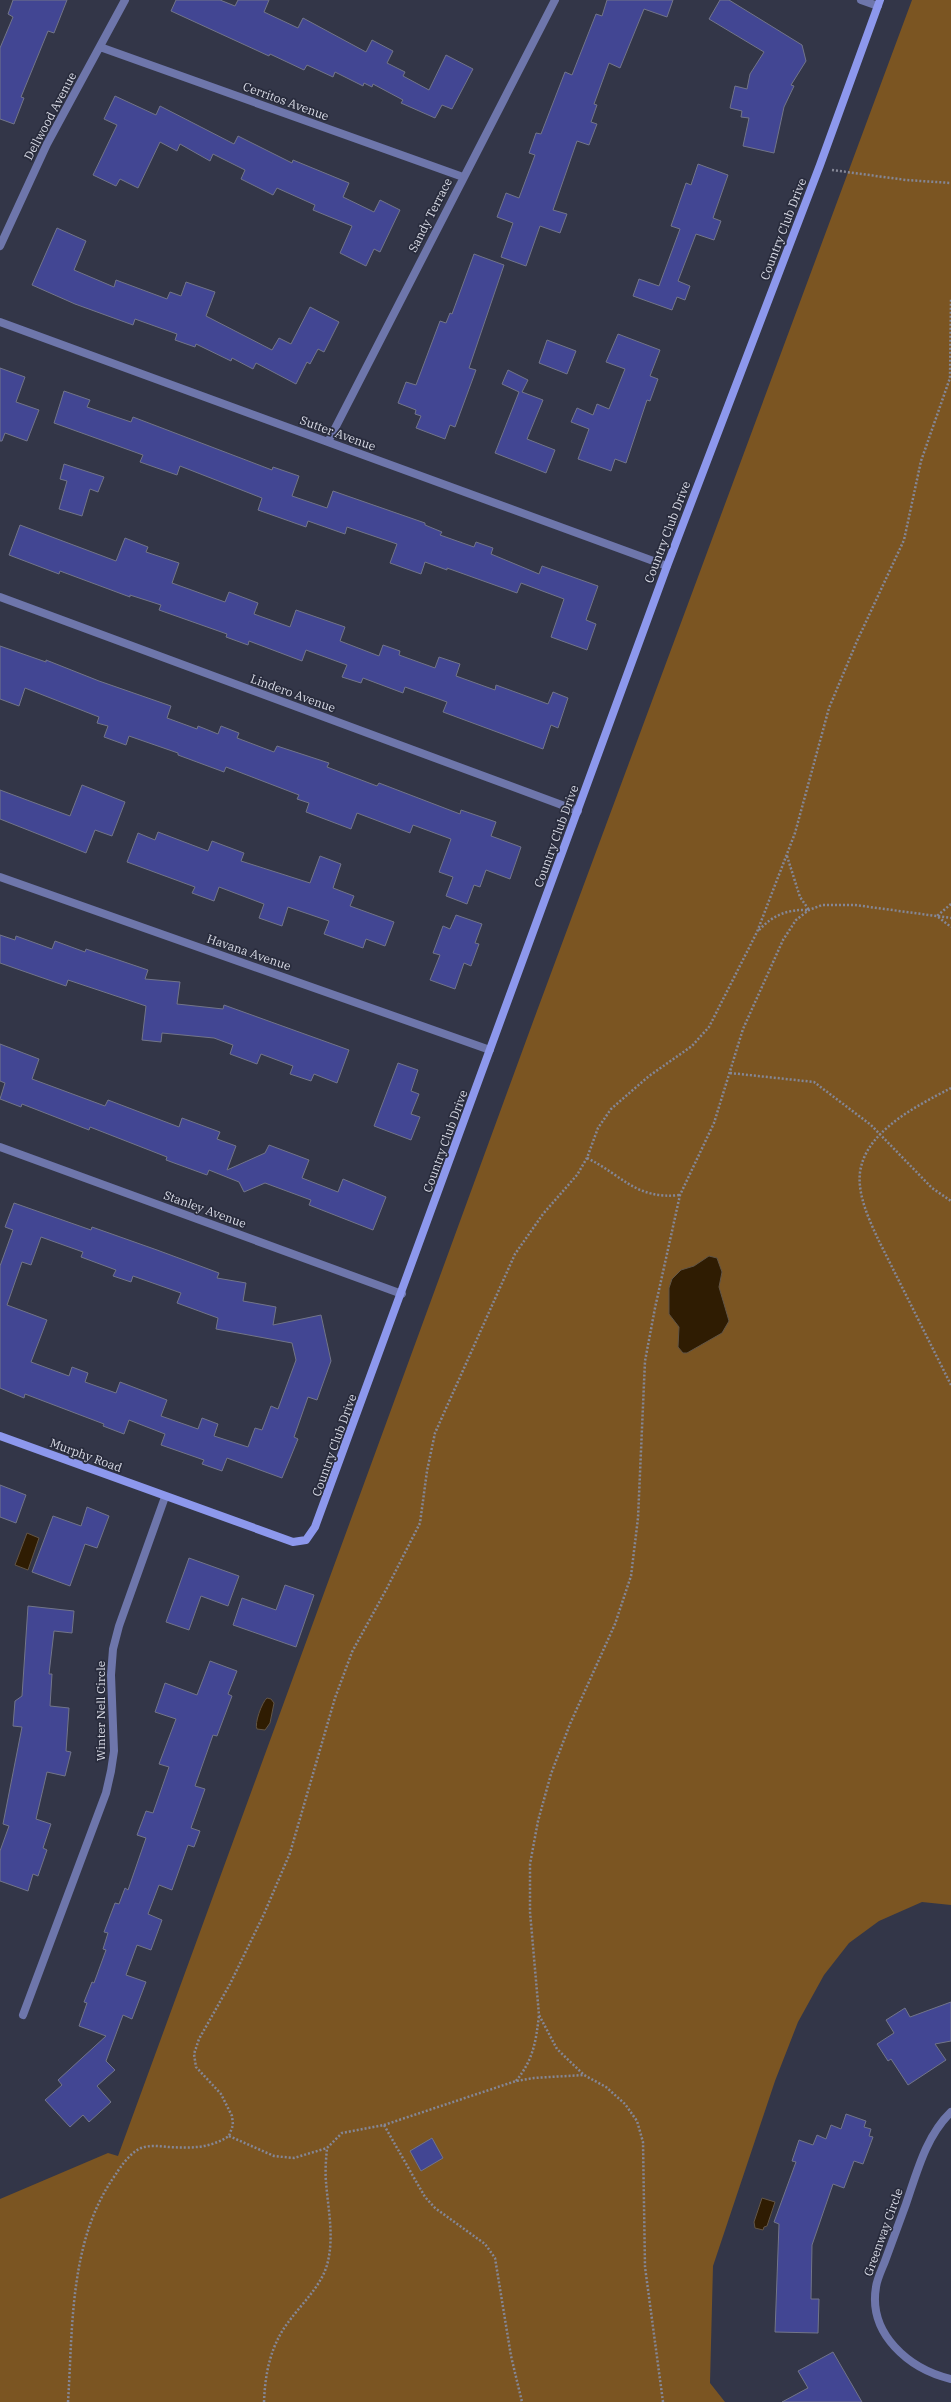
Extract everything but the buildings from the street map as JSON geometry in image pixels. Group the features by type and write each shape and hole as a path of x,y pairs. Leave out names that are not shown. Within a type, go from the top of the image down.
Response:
{"street":[{"name":"Dellwood Avenue","path":"0,246 48,144 125,0"},
{"name":"Sandy Terrace","path":"328,442 555,0"},
{"path":"861,0 879,3"},
{"name":"Country Club Drive","path":"165,1496 293,1542 306,1540 315,1527 326,1502 667,566 820,166 879,3"},
{"name":"Cerritos Avenue","path":"100,47 464,177"},
{"name":"Sutter Avenue","path":"0,322 667,566"},
{"name":"Lindero Avenue","path":"0,597 578,810"},
{"name":"Havana Avenue","path":"0,877 490,1050"},
{"name":"Stanley Avenue","path":"0,1147 402,1294"},
{"name":"Murphy Road","path":"0,1436 165,1496"},
{"name":"Winter Nell Circle","path":"23,2015 106,1793 112,1771 114,1751 111,1674 113,1649 119,1626 165,1496"},
{"name":"Greenway Circle","path":"951,2112 942,2121 928,2143 876,2287 875,2313 882,2331 906,2359 923,2369 951,2379"}],"path":[{"path":"820,166 834,171 951,183"},
{"path":"68,2402 74,2297 88,2232 103,2191 121,2166 140,2148 152,2146 205,2147 229,2136 233,2125 232,2116 221,2094 196,2067 194,2054 199,2039 237,1970 264,1914 290,1853 335,1698 352,1652 420,1523 427,1471 435,1433 450,1396 515,1254 543,1214 577,1176 587,1158 598,1128 611,1108 649,1076 692,1046 709,1027 757,932 796,833 829,708 857,641 904,540 921,461 950,378 951,299"},
{"path":"787,855 800,897 809,910"},
{"path":"937,916 951,904"},
{"path":"516,2081 528,2066 536,2039 539,2015 530,1912 530,1864 538,1821 551,1774 570,1724 615,1624 631,1576 638,1518 646,1361 655,1308 680,1195 714,1123 743,1029 783,940 796,920 809,910 822,905 855,905 951,918"},
{"path":"757,932 767,922 792,909 809,910"},
{"path":"937,916 951,927"},
{"path":"730,1073 814,1082 871,1125 932,1188 951,1201"},
{"path":"951,1088 905,1114 880,1135 864,1157 860,1185 863,1199 879,1241 951,1386"},
{"path":"587,1158 640,1191 671,1196 680,1195"},
{"path":"539,2015 557,2049 584,2075 606,2087 625,2104 637,2121 643,2142 645,2267 663,2402"},
{"path":"229,2136 274,2156 294,2158 327,2148 342,2133 384,2125 516,2081 553,2076 584,2075"},
{"path":"384,2125 425,2197 435,2208 485,2244 495,2258 511,2356 522,2402"},
{"path":"264,2402 265,2383 273,2348 286,2325 319,2283 328,2262 331,2236 326,2179 327,2148"}],"shaded area":[{"path":"912,0 951,0 951,1905 922,1902 879,1921 849,1943 824,1975 798,2022 775,2081 713,2266 710,2383 725,2402 0,2402 0,2199 108,2153 118,2156 534,1019"},
{"path":"709,1256 717,1258 722,1272 719,1287 729,1321 722,1333 687,1353 683,1353 678,1347 679,1327 669,1314 669,1288 672,1279 681,1270 694,1266"},
{"path":"27,1533 39,1538 28,1570 15,1565"},
{"path":"267,1698 271,1699 274,1703 270,1723 265,1730 257,1729 256,1726 259,1713"},
{"path":"762,2198 775,2202 767,2226 764,2227 763,2230 755,2228 754,2222"}]}
